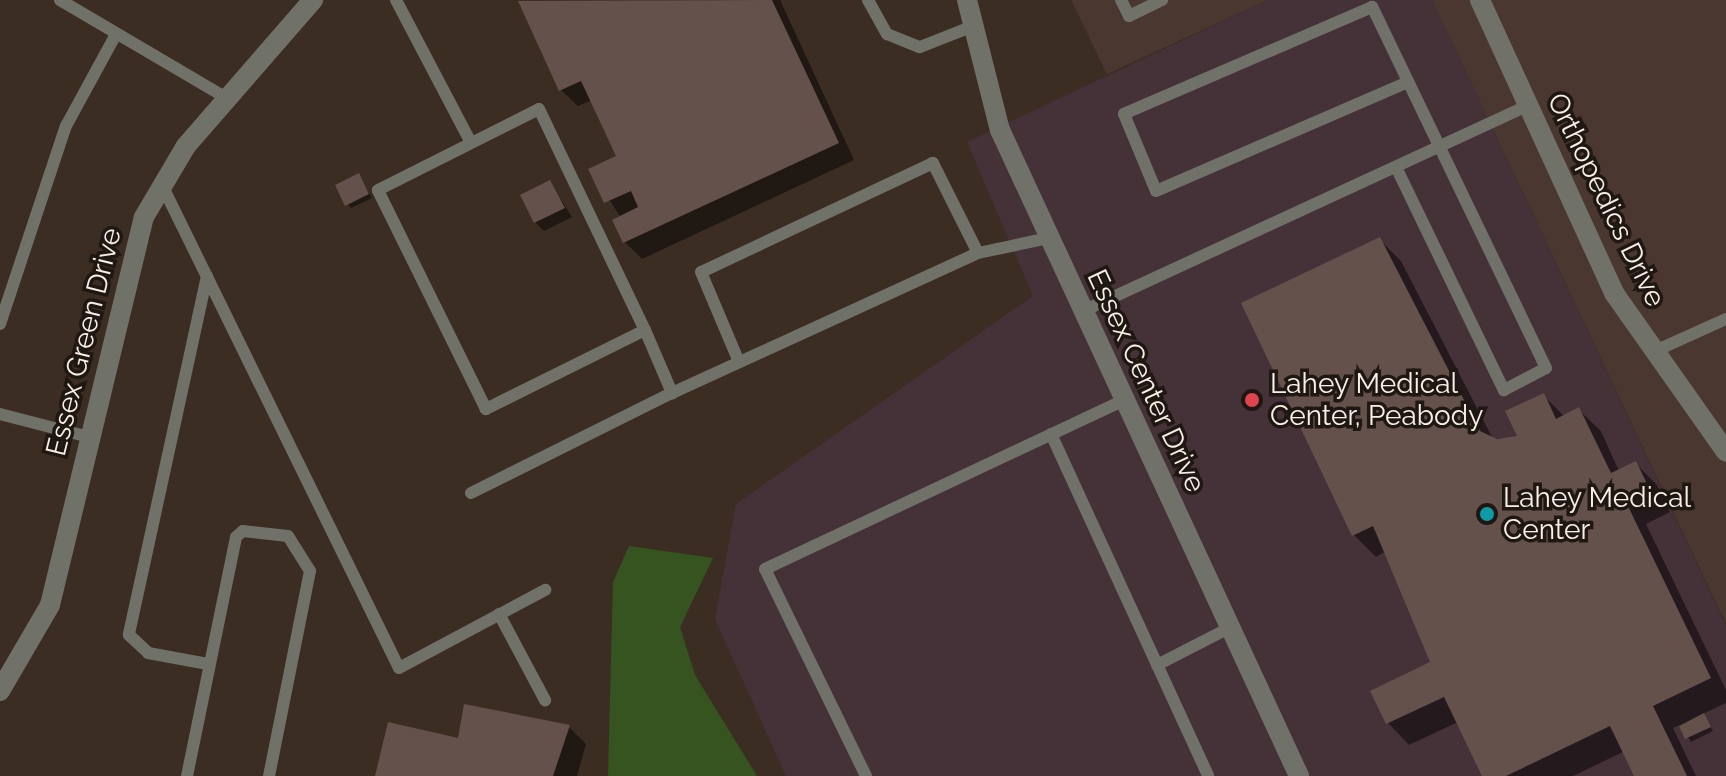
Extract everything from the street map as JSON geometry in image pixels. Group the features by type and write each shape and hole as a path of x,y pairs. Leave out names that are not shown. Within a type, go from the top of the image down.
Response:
{"street":[{"name":"Essex Green Drive","path":"0,691 50,605 130,257 161,183 225,97 313,0"},
{"name":"Essex Center Drive","path":"967,0 971,27 1000,130 1299,776"},
{"name":"Orthopedics Drive","path":"1480,0 1614,293 1726,452"}],"lane":[{"path":"60,0 115,36 225,97"},
{"path":"396,0 471,143"},
{"path":"868,0 887,34 920,47 971,27"},
{"path":"1121,0 1129,16 1162,0"},
{"path":"1396,167 1504,390 1546,368 1437,148 1372,7 1124,114 1156,191 1406,83"},
{"path":"0,324 66,126 115,36"},
{"path":"1083,311 1529,105"},
{"path":"645,330 486,409 378,190 539,109 645,330 672,393"},
{"path":"739,362 701,272 933,163 978,253"},
{"path":"161,183 399,668 545,590"},
{"path":"471,493 672,393 978,253 1049,238"},
{"path":"207,276 129,635 148,653 208,664"},
{"path":"1655,351 1726,319"},
{"path":"866,776 765,569 1124,400"},
{"path":"0,414 89,437"},
{"path":"1051,434 1208,776"},
{"path":"187,776 236,537 288,536 311,579 269,776"},
{"path":"499,614 545,700"},
{"path":"1157,665 1229,628"}],"shaded area":[{"path":"1071,0 1268,0 1107,74"},
{"name":"Lahey Medical Center, Peabody","path":"1268,0 1432,0 1726,626 1726,776 786,776 715,619 736,504 1033,296 967,142"},
{"path":"1432,0 1726,0 1726,624"}],"green space":[{"path":"629,546 713,558 680,627 695,675 757,776 608,776 613,582"}],"building":[{"path":"772,0 839,143 623,243 612,220 638,207 631,191 604,203 588,169 616,156 581,81 559,91 518,1"},
{"path":"359,173 369,194 345,206 335,185"},
{"path":"550,180 565,208 534,223 520,195"},
{"name":"Lahey Medical Center","path":"1380,237 1480,431 1497,439 1517,436 1505,411 1544,393 1556,419 1579,407 1611,473 1636,461 1650,490 1626,502 1711,678 1653,706 1687,776 1634,776 1610,726 1506,776 1482,776 1444,697 1386,724 1370,691 1430,662 1373,526 1352,536 1241,303"},
{"path":"464,704 570,725 553,776 375,776 388,722 458,738"},
{"path":"1704,713 1711,727 1685,739 1679,726"}],"place":[{"name":"Lahey Medical Center, Peabody","path":"1252,400"},
{"name":"Lahey Medical Center","path":"1487,514"}]}
